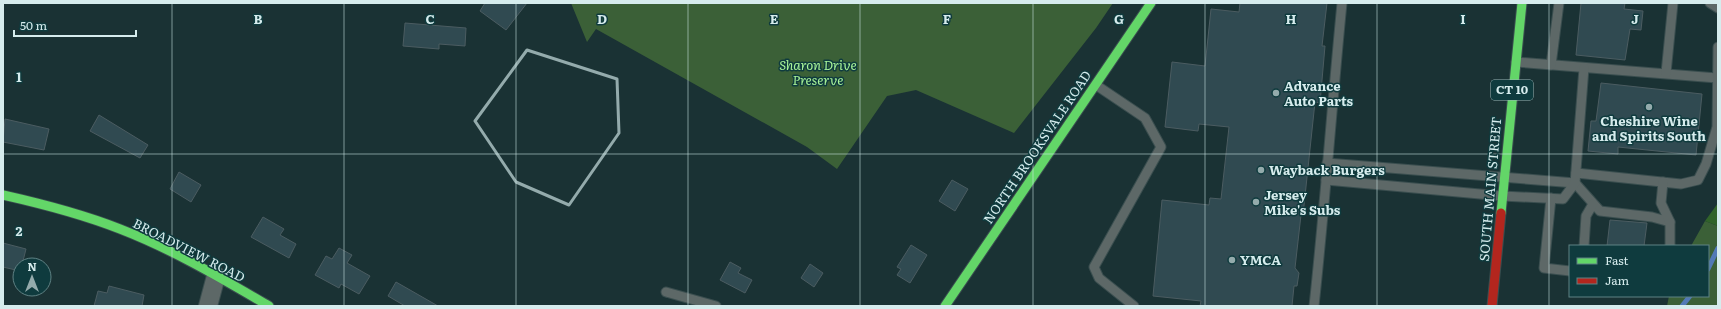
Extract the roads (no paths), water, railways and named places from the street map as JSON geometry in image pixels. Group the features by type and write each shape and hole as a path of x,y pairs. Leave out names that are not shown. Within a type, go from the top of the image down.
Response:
{"main road":[{"name":"NORTH BROOKSVALE ROAD","path":"945,306 1151,3"},
{"name":"SOUTH MAIN STREET","path":"1492,306 1522,3"},
{"name":"BROADVIEW ROAD","path":"3,195 59,208 137,236 216,276 269,306"}],"street":[{"path":"208,306 216,276"}],"lane":[{"path":"1314,306 1326,197 1327,163 1342,3"},
{"path":"1551,65 1559,3"},
{"path":"1666,73 1673,3"},
{"path":"1710,3 1718,8"},
{"path":"1576,172 1681,184 1698,180 1706,164 1717,127 1718,47"},
{"path":"1515,62 1717,78"},
{"path":"1326,180 1502,196 1563,199 1575,183 1584,68"},
{"path":"1095,84 1144,118 1161,147 1094,267 1099,278 1134,306"},
{"path":"1327,163 1575,183 1600,211 1652,217 1670,222"},
{"path":"1664,182 1661,203 1670,222 1670,245"},
{"path":"1551,198 1544,268 1569,271"},
{"path":"1584,245 1586,216 1593,204"},
{"path":"666,292 716,306"}],"waterway":[{"path":"1709,267 1718,248"},
{"path":"1682,306 1689,297"}],"place":[{"name":"Advance Auto Parts","path":"1276,93"},
{"name":"Cheshire Wine and Spirits South","path":"1649,107"},
{"name":"Wayback Burgers","path":"1261,170"},
{"name":"Jersey Mike's Subs","path":"1256,202"},
{"name":"YMCA","path":"1232,260"}],"park label":[{"name":"Sharon Drive Preserve","path":"818,72"}]}
